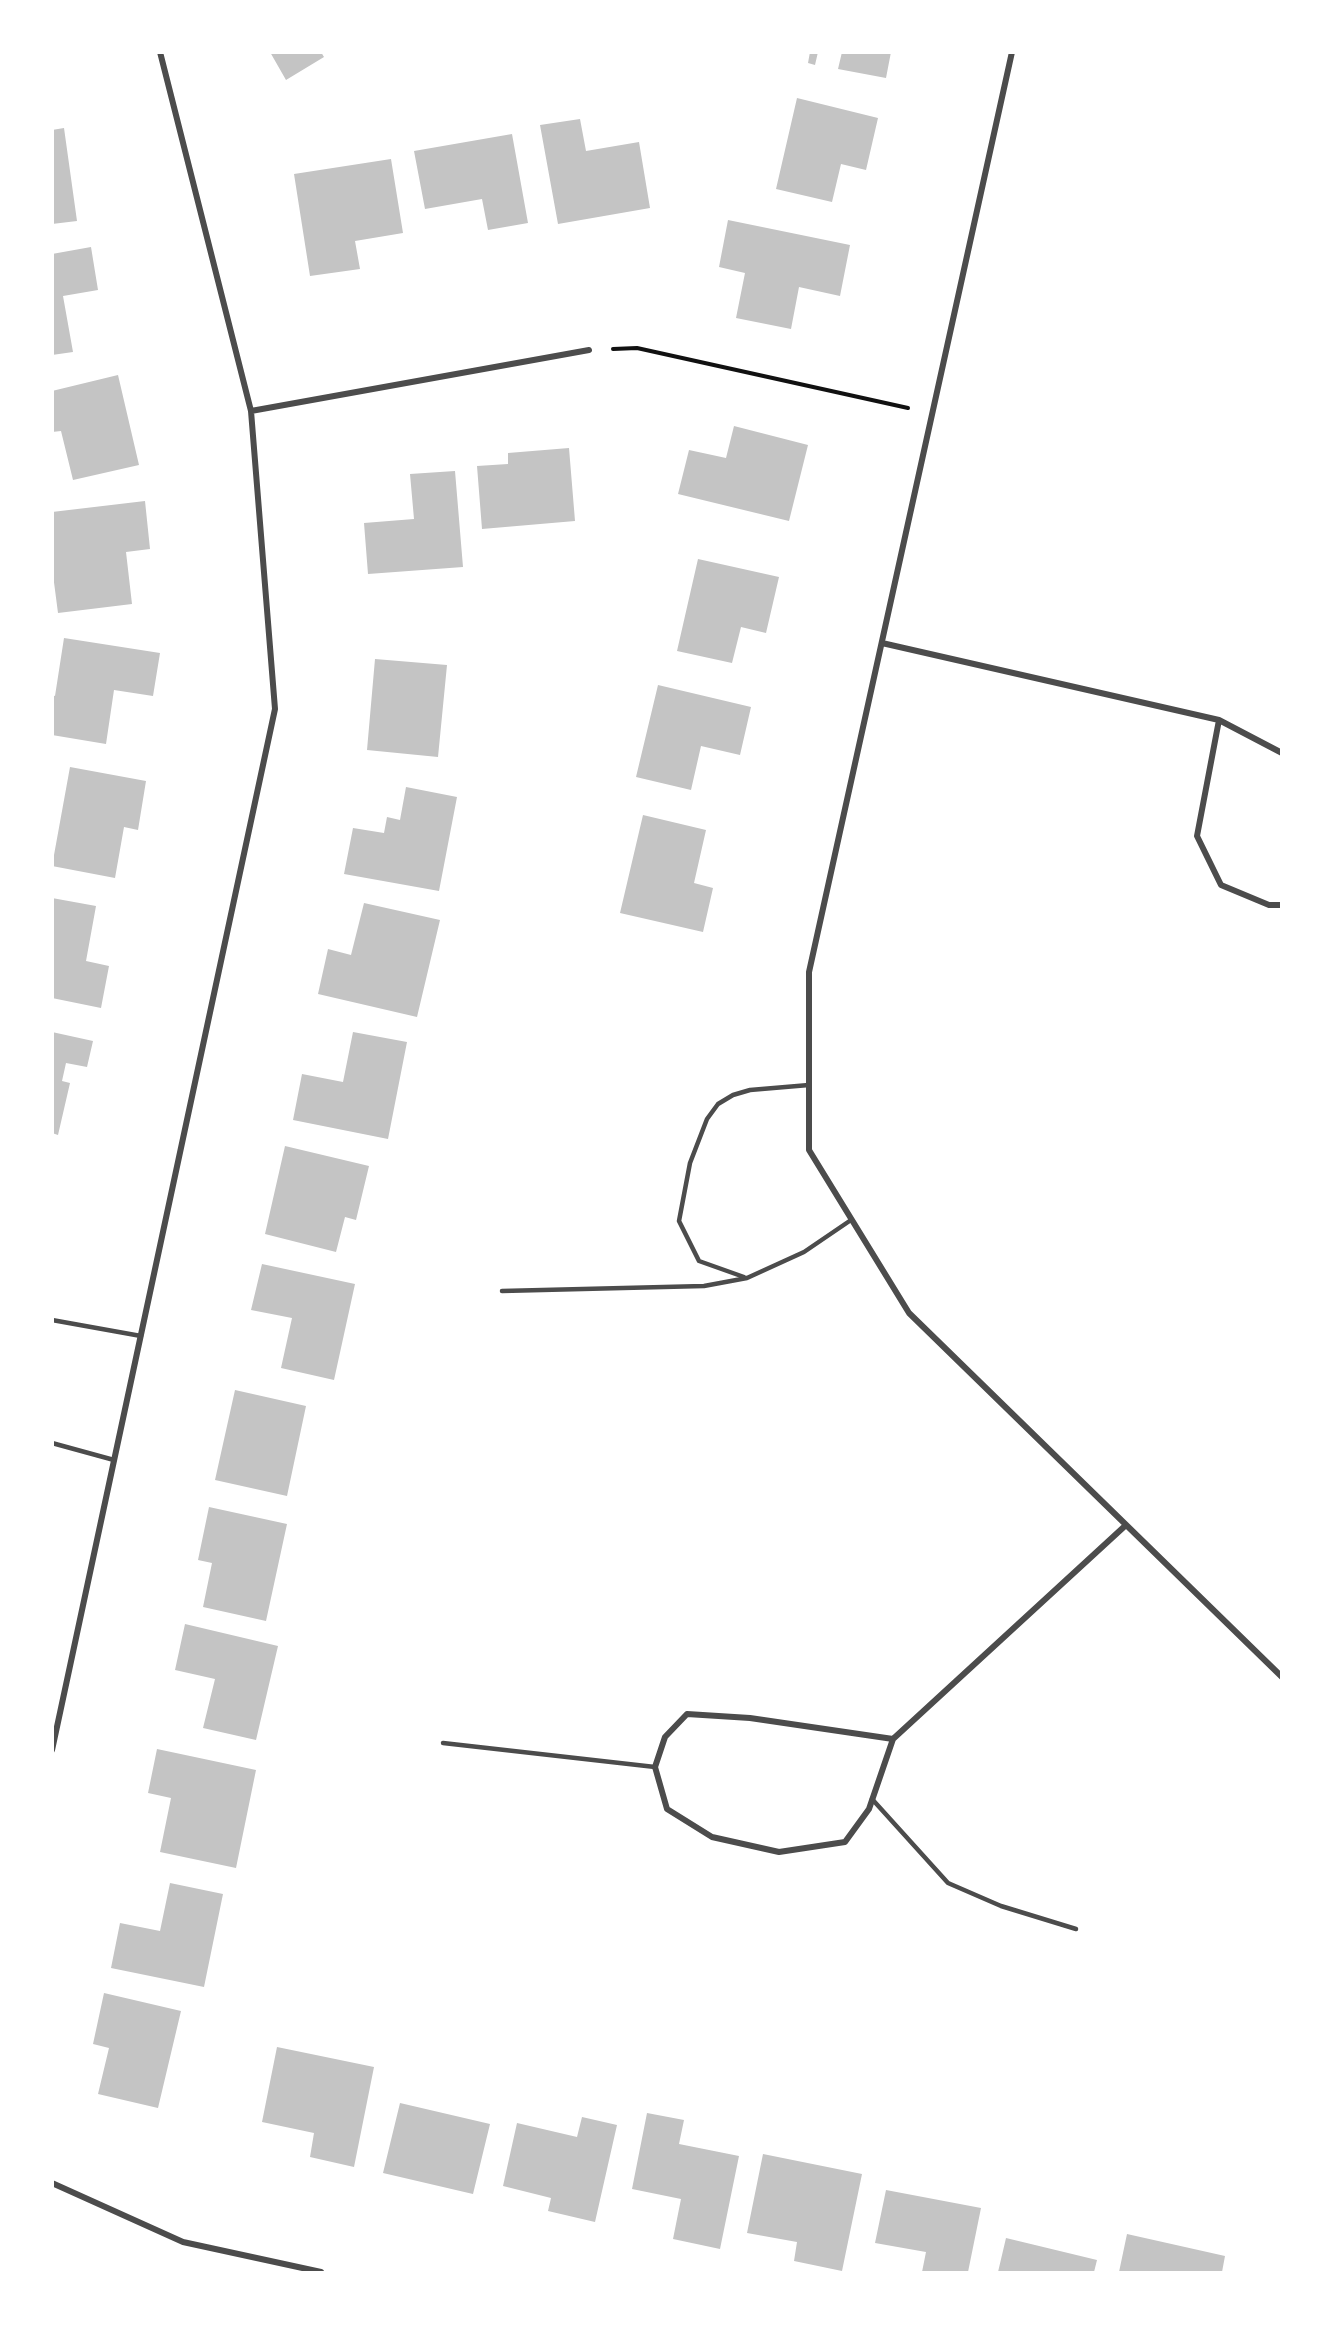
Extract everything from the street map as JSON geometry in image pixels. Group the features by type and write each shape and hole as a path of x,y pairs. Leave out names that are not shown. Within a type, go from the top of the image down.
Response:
{"street":[{"path":"52,1750 274,709 251,411 160,52"},
{"path":"1012,52 809,972 809,1150 909,1313 1281,1677"},
{"path":"251,411 589,350"},
{"path":"882,643 1219,720 1281,753"},
{"path":"1219,720 1197,836 1221,885 1269,905 1281,905"},
{"path":"893,1739 750,1718 687,1714 665,1737 656,1767 667,1809 712,1837 779,1852 844,1842 869,1809 893,1739 1126,1525"},
{"path":"52,2183 183,2242 321,2272"}],"lane":[{"path":"747,1278 699,1261 679,1221 690,1163 707,1119 718,1104 734,1095 750,1090 809,1085"},
{"path":"502,1291 704,1286 747,1278 804,1252 851,1220"},
{"path":"52,1320 141,1336"},
{"path":"52,1443 114,1460"},
{"path":"443,1743 656,1767"},
{"path":"872,1799 948,1883 1001,1906 1076,1929"}],"path":[{"path":"589,350 637,348 932,413"}],"building":[{"path":"270,52 321,52 324,57 286,80"},
{"path":"810,52 818,52 815,65 808,63"},
{"path":"842,52 891,52 886,78 838,69"},
{"path":"797,98 878,118 866,170 841,164 832,202 776,189"},
{"path":"580,119 586,151 639,142 650,208 558,224 540,125"},
{"path":"64,128 77,221 52,224 52,130"},
{"path":"512,134 528,223 488,230 482,199 425,209 414,151"},
{"path":"391,159 403,233 355,241 360,269 310,276 294,174"},
{"path":"728,220 850,245 840,296 799,287 791,329 736,318 745,273 719,267"},
{"path":"91,247 98,290 63,296 73,352 52,355 52,254"},
{"path":"118,375 139,465 73,480 61,431 52,432 52,391"},
{"path":"734,426 808,445 789,521 678,494 689,450 726,458"},
{"path":"569,448 575,521 482,529 477,466 508,464 508,453"},
{"path":"455,471 463,567 368,574 364,523 414,519 410,474"},
{"path":"145,501 150,549 126,552 132,604 58,613 52,567 52,512"},
{"path":"698,559 779,577 766,633 741,627 732,663 677,651"},
{"path":"64,638 160,653 153,696 114,690 106,744 52,735 52,695 55,696"},
{"path":"375,659 447,665 438,757 367,750"},
{"path":"658,685 751,707 740,755 701,746 691,790 636,777"},
{"path":"70,767 146,781 138,830 124,827 115,878 52,866"},
{"path":"406,787 457,797 439,891 344,874 353,828 384,833 387,817 400,820"},
{"path":"643,815 706,830 694,883 713,888 703,932 620,913"},
{"path":"52,898 96,906 86,961 109,966 101,1008 52,998"},
{"path":"364,903 440,920 417,1017 318,994 328,949 351,955"},
{"path":"52,1032 93,1041 87,1067 66,1063 62,1081 70,1083 58,1135 52,1133"},
{"path":"353,1032 407,1042 388,1139 293,1120 302,1074 343,1082"},
{"path":"285,1146 369,1166 356,1220 345,1217 336,1252 265,1234"},
{"path":"262,1264 355,1284 334,1380 281,1368 292,1318 251,1310"},
{"path":"235,1390 306,1406 287,1496 215,1480"},
{"path":"209,1507 287,1524 266,1621 203,1607 212,1563 198,1560"},
{"path":"185,1624 278,1646 256,1740 203,1728 215,1679 175,1670"},
{"path":"157,1749 256,1770 236,1868 160,1852 171,1798 148,1793"},
{"path":"170,1883 223,1894 204,1987 111,1968 120,1923 160,1931"},
{"path":"104,1993 181,2011 158,2108 98,2094 109,2048 93,2044"},
{"path":"277,2047 374,2067 354,2167 310,2157 314,2133 262,2122"},
{"path":"400,2103 490,2124 473,2194 383,2173"},
{"path":"647,2113 684,2120 679,2144 739,2156 720,2249 673,2239 681,2199 632,2189"},
{"path":"582,2117 617,2125 595,2222 548,2211 551,2198 503,2186 517,2123 577,2137"},
{"path":"763,2154 862,2174 842,2271 794,2261 797,2242 747,2233"},
{"path":"886,2190 981,2208 968,2272 922,2272 926,2252 875,2243"},
{"path":"1127,2234 1225,2256 1222,2272 1119,2272"},
{"path":"1006,2238 1097,2260 1094,2272 998,2272"}]}
